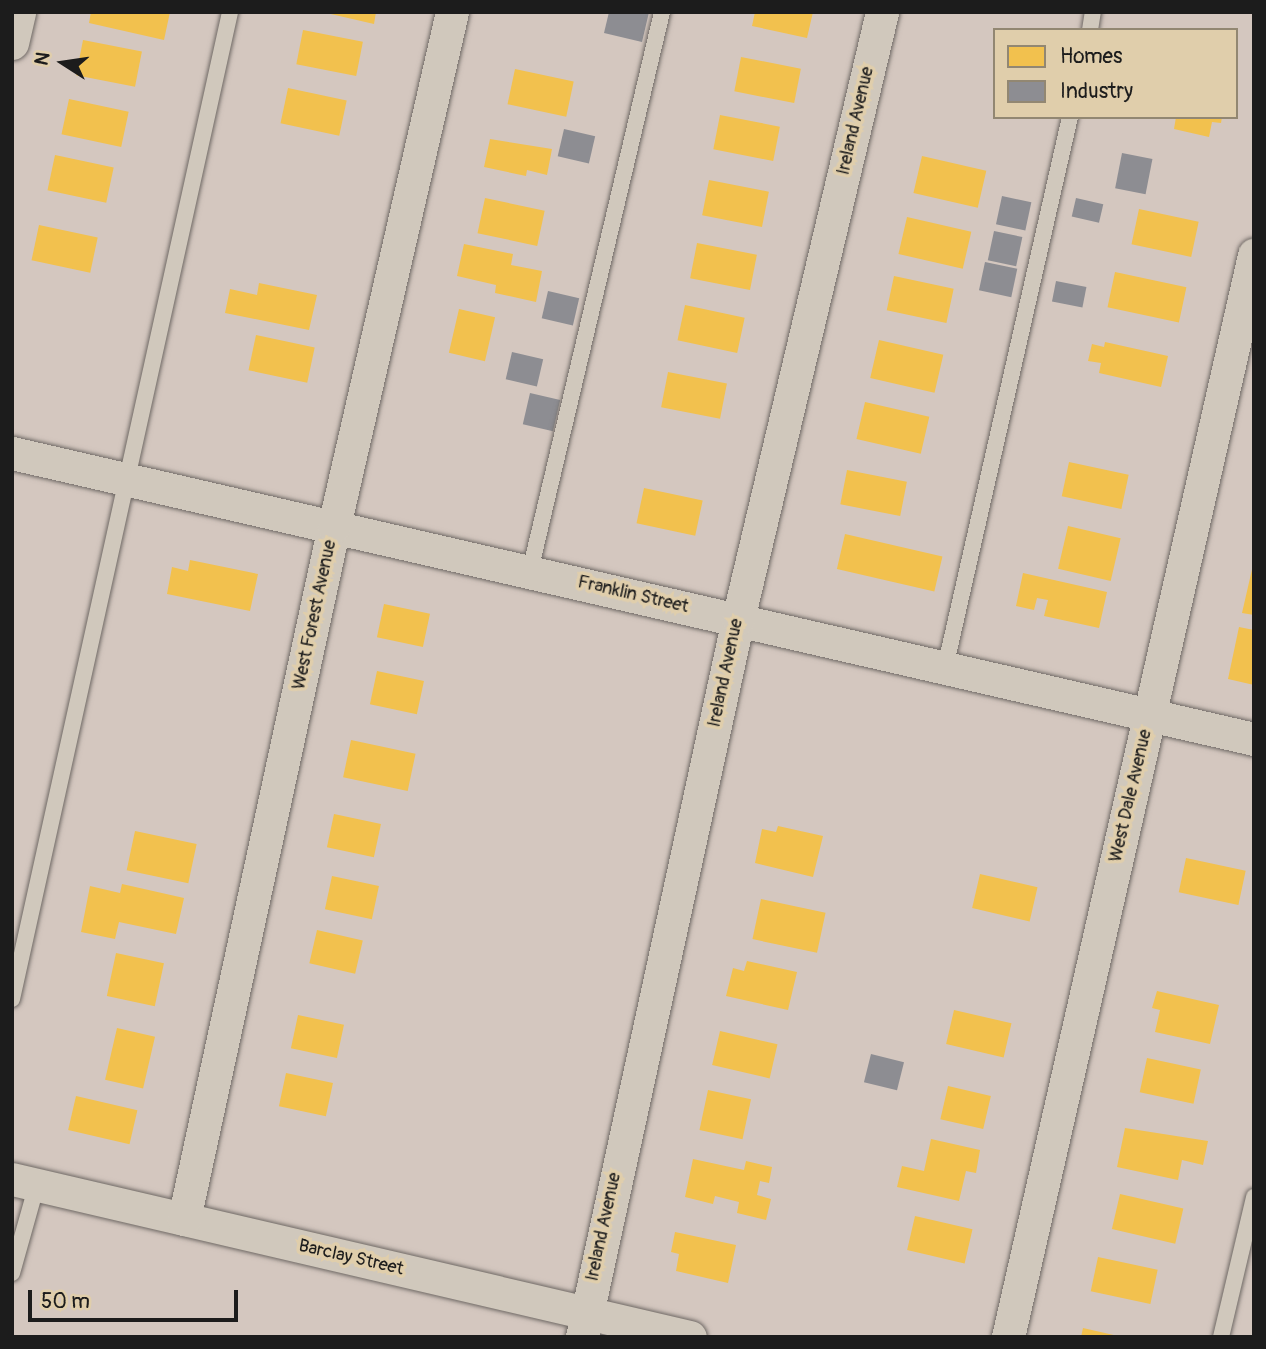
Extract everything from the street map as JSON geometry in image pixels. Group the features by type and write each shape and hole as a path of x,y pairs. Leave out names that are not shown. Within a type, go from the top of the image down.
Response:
{"street":[{"path":"12,43 19,12"},
{"name":"West Forest Avenue","path":"184,1219 334,526 452,12"},
{"name":"Ireland Avenue","path":"585,1325 737,619 882,12"},
{"name":"West Dale Avenue","path":"1008,1337 1254,256"},
{"name":"Franklin Street","path":"12,453 1254,739"},
{"name":"Barclay Street","path":"24,1181 184,1219 585,1325 690,1337"}],"lane":[{"path":"12,999 230,12"},
{"path":"530,571 662,12"},
{"path":"946,668 1070,119"},
{"path":"12,1273 24,1181"},
{"path":"1221,1337 1254,1196"}],"building: Homes":[{"path":"91,12 170,12 164,40 89,23"},
{"path":"322,12 376,12 374,24"},
{"path":"755,12 813,12 807,38 752,26"},
{"path":"303,30 363,42 356,76 296,64"},
{"path":"83,40 142,51 135,87 76,75"},
{"path":"741,57 801,69 794,103 734,91"},
{"path":"515,69 574,81 566,117 508,104"},
{"path":"288,88 347,100 339,136 281,123"},
{"path":"69,99 129,112 121,147 62,134"},
{"path":"720,115 780,127 773,161 713,149"},
{"path":"1176,119 1222,119 1221,123 1212,122 1209,137 1174,129"},
{"path":"490,139 552,149 547,175 527,170 526,176 484,167"},
{"path":"55,155 114,167 106,203 48,190"},
{"path":"922,156 986,171 978,208 913,193"},
{"path":"709,180 769,192 762,227 702,215"},
{"path":"485,198 545,211 537,246 478,233"},
{"path":"1139,209 1199,222 1191,257 1132,244"},
{"path":"907,217 971,232 963,269 898,254"},
{"path":"39,225 98,237 90,273 32,260"},
{"path":"697,243 757,255 750,290 690,278"},
{"path":"464,244 513,254 511,265 542,271 536,302 495,293 496,285 457,276"},
{"path":"1115,272 1186,287 1179,322 1108,307"},
{"path":"894,276 954,289 946,323 887,310"},
{"path":"259,283 317,295 309,330 225,313 230,289 257,295"},
{"path":"685,305 745,318 737,353 678,340"},
{"path":"459,309 495,317 485,361 449,353"},
{"path":"256,335 315,347 307,383 249,370"},
{"path":"879,340 943,355 935,393 870,378"},
{"path":"1105,342 1168,356 1161,387 1099,373 1101,363 1088,361 1092,344 1104,347"},
{"path":"668,372 727,383 720,419 661,407"},
{"path":"865,402 929,417 921,454 856,439"},
{"path":"1069,462 1129,475 1121,509 1062,496"},
{"path":"847,470 907,482 900,516 840,504"},
{"path":"644,488 703,500 695,536 637,523"},
{"path":"1068,526 1121,538 1111,581 1058,569"},
{"path":"845,534 942,556 934,592 837,569"},
{"path":"190,560 258,574 250,611 167,594 172,567 188,571"},
{"path":"1254,565 1254,615 1242,613"},
{"path":"1023,573 1107,592 1099,628 1044,616 1048,600 1037,598 1034,610 1016,606"},
{"path":"384,604 430,614 423,647 377,637"},
{"path":"1239,627 1254,630 1254,685 1228,679"},
{"path":"377,671 424,681 417,714 370,704"},
{"path":"351,740 416,754 408,791 343,777"},
{"path":"334,814 381,824 374,857 327,847"},
{"path":"778,826 823,836 813,877 755,863 762,829 776,832"},
{"path":"135,831 197,844 188,883 127,870"},
{"path":"1186,858 1246,871 1238,905 1179,892"},
{"path":"980,874 1037,887 1030,921 972,908"},
{"path":"332,876 379,886 372,919 325,909"},
{"path":"122,884 184,898 176,934 119,922 115,939 81,932 90,886 120,893"},
{"path":"761,899 826,913 817,953 752,939"},
{"path":"317,930 363,941 355,974 309,963"},
{"path":"116,953 164,963 155,1006 107,996"},
{"path":"747,961 797,972 788,1010 726,996 733,968 744,971"},
{"path":"1157,991 1219,1005 1210,1044 1155,1032 1160,1010 1152,1008"},
{"path":"954,1010 1011,1023 1004,1057 946,1044"},
{"path":"298,1015 344,1025 337,1058 291,1048"},
{"path":"117,1028 155,1037 143,1088 105,1080"},
{"path":"720,1031 777,1044 770,1078 712,1065"},
{"path":"1147,1058 1201,1069 1194,1104 1140,1092"},
{"path":"286,1073 333,1083 326,1116 279,1106"},
{"path":"948,1086 991,1096 983,1129 940,1119"},
{"path":"708,1090 751,1099 743,1139 699,1130"},
{"path":"76,1096 137,1110 130,1144 68,1130"},
{"path":"1125,1128 1208,1141 1203,1165 1182,1160 1178,1180 1117,1167"},
{"path":"931,1139 980,1150 976,1173 966,1171 959,1201 897,1187 902,1166 924,1171"},
{"path":"693,1159 744,1170 746,1161 772,1167 769,1183 760,1181 757,1195 771,1199 766,1220 737,1213 739,1202 715,1196 713,1204 685,1197"},
{"path":"1120,1194 1183,1209 1175,1244 1112,1229"},
{"path":"915,1216 972,1229 965,1263 907,1250"},
{"path":"675,1232 736,1245 728,1283 676,1271 679,1254 671,1252"},
{"path":"1098,1257 1158,1270 1150,1304 1091,1291"},
{"path":"1083,1328 1118,1336 1081,1337"}],"building: Industry":[{"path":"609,12 649,12 642,42 604,33"},
{"path":"564,129 595,136 589,163 558,156"},
{"path":"1122,153 1152,159 1146,194 1115,188"},
{"path":"1002,196 1031,202 1025,231 996,224"},
{"path":"1076,198 1103,204 1099,223 1072,217"},
{"path":"994,231 1022,237 1016,266 988,260"},
{"path":"985,262 1017,269 1011,297 979,290"},
{"path":"1056,281 1086,287 1082,308 1052,302"},
{"path":"548,291 579,298 573,325 542,318"},
{"path":"512,352 543,359 537,386 506,379"},
{"path":"530,393 560,400 553,431 523,424"},
{"path":"871,1054 904,1062 897,1090 864,1082"}]}
